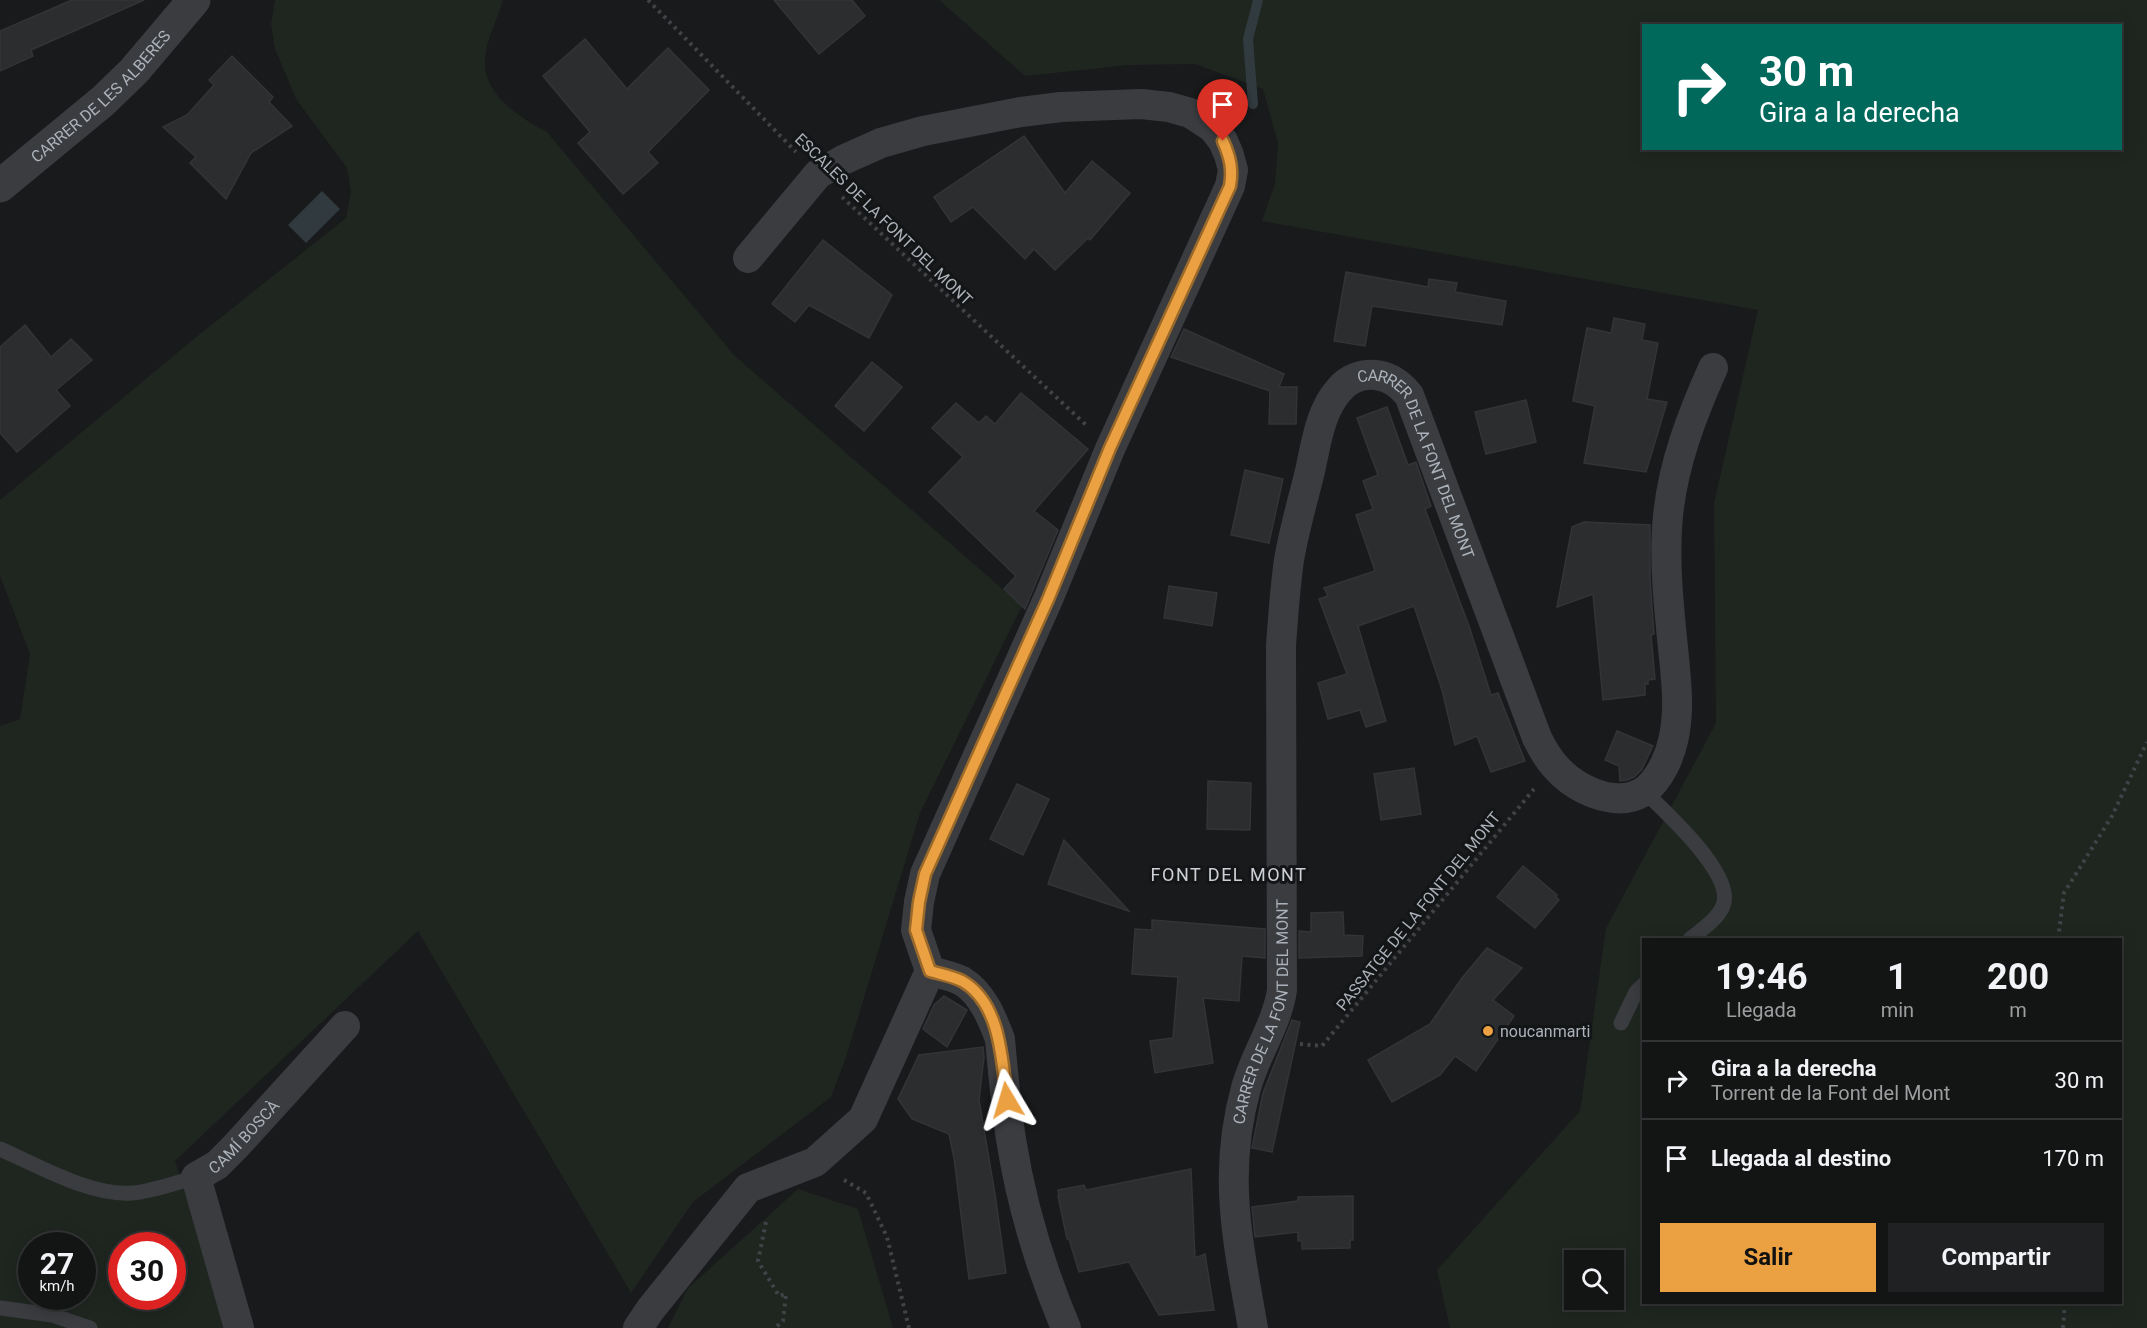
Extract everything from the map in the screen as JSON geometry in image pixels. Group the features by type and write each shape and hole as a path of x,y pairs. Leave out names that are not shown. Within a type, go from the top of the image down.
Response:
{"street":[{"name":"CARRER DE LES ALBERES","path":"0,186 103,101 134,71 194,0"},
{"path":"638,1328 747,1188 815,1162 863,1119 930,971 916,930 925,874 1049,597 1110,448 1230,186 1233,171 1223,141 1213,128 1190,113 1169,107 1141,104 1021,111 923,131 881,143 843,160 818,174 748,258"},
{"path":"1644,791 1652,784 1666,762 1676,724 1678,703 1666,543 1671,489 1688,428 1713,368"},
{"name":"CARRER DE LA FONT DEL MONT","path":"1253,1328 1235,1230 1232,1192 1240,1112 1251,1069 1278,1008 1282,990 1281,646 1284,599 1290,558 1322,422 1331,400 1347,382 1358,376 1382,375 1393,379 1409,395 1537,738 1554,766 1570,781 1592,793 1621,798 1644,791"},
{"path":"930,971 960,981 972,989 981,1000 995,1026 999,1039 1012,1141 1025,1203 1043,1265 1066,1328"},
{"name":"CAMÍ BOSCÀ","path":"239,1328 196,1177 217,1165 235,1148 345,1026"}],"lane":[{"path":"1644,791 1684,830 1722,882 1726,893 1719,915 1691,938"},
{"path":"1621,1023 1636,992 1642,986"},
{"path":"0,1149 96,1191 132,1193 196,1177"},
{"path":"0,1308 52,1316 90,1328"}],"path":[{"name":"ESCALES DE LA FONT DEL MONT","path":"648,0 818,174 1110,448"},
{"path":"2058,938 2064,893 2112,816 2147,742"},
{"name":"PASSATGE DE LA FONT DEL MONT","path":"1322,1046 1532,790"},
{"path":"866,1193 887,1237 909,1328"},
{"path":"767,1217 758,1261 779,1296 786,1294 783,1322 775,1328"},
{"path":"2063,1328 2066,1304"}],"shaded area":[{"path":"275,0 503,0 485,55 487,75 498,96 516,113 547,132 734,355 1022,606 920,813 846,1057 831,1097 693,1202 631,1293 418,931 175,1161 228,1328 0,1328 0,726 20,719 30,654 0,576 0,500 195,338 346,218 351,192 347,168 296,99 275,49 271,24"},
{"path":"939,0 2147,0 2147,1328 1450,1328 1437,1270 1580,1111 1606,928 1716,723 1714,503 1758,310 1262,221 1275,184 1278,143 1263,89 1195,64 1129,65 1025,76"},
{"path":"322,191 340,209 306,243 288,225"},
{"path":"798,1189 858,1209 893,1328 668,1328 688,1288"}],"building":[{"path":"72,0 144,0 31,50 33,56 0,71 0,31"},
{"path":"774,0 852,0 865,16 819,54"},
{"path":"585,39 627,89 668,48 709,90 648,152 658,163 623,194 578,143 590,132 543,76"},
{"path":"232,56 273,97 269,102 292,126 251,153 226,199 190,163 196,157 163,127 187,115 214,85 209,80"},
{"path":"1024,136 1065,193 1092,161 1130,193 1090,240 1088,238 1055,270 1034,249 1025,259 973,207 951,222 934,197"},
{"path":"823,240 892,295 869,338 809,305 795,322 772,304"},
{"path":"1346,272 1428,287 1429,279 1457,283 1455,292 1506,301 1502,325 1372,306 1365,346 1334,341"},
{"path":"1614,318 1645,324 1642,340 1658,343 1647,399 1667,402 1646,472 1584,463 1595,406 1573,401 1587,328 1611,333"},
{"path":"25,325 51,357 71,339 92,360 56,390 70,406 17,452 0,433 0,347"},
{"path":"1184,329 1284,374 1279,387 1297,387 1296,424 1269,424 1270,391 1171,357"},
{"path":"872,362 902,387 864,431 835,406"},
{"path":"1021,393 1088,449 1034,511 1058,530 1025,609 1004,589 1016,576 929,492 963,457 932,428 956,403 979,423 986,416 995,424"},
{"path":"1526,400 1536,442 1486,454 1475,412"},
{"path":"1387,407 1408,465 1416,462 1431,506 1425,509 1469,626 1491,695 1498,693 1525,761 1491,772 1477,736 1455,745 1442,690 1414,606 1358,626 1386,721 1366,727 1360,710 1328,719 1318,683 1347,674 1319,599 1328,596 1324,588 1375,571 1356,515 1373,509 1363,481 1378,475 1357,418"},
{"path":"1245,470 1283,479 1269,543 1231,535"},
{"path":"1584,522 1650,525 1650,578 1654,634 1651,635 1655,679 1648,680 1648,684 1645,684 1645,695 1603,700 1593,594 1557,607 1572,527"},
{"path":"1169,586 1217,593 1212,626 1164,618"},
{"path":"1617,731 1653,746 1642,769 1634,777 1620,781 1619,766 1605,760"},
{"path":"1414,768 1421,814 1381,820 1374,774"},
{"path":"1208,781 1251,783 1250,830 1207,829"},
{"path":"1017,784 1049,799 1023,855 990,839"},
{"path":"1064,840 1129,911 1048,884"},
{"path":"1523,866 1557,895 1559,900 1535,928 1497,897"},
{"path":"1343,912 1344,935 1363,936 1362,956 1299,958 1299,931 1311,932 1311,913"},
{"path":"1152,920 1265,929 1265,958 1242,956 1239,1001 1203,998 1213,1063 1155,1073 1150,1041 1173,1038 1178,977 1132,974 1135,929 1152,930"},
{"path":"1487,948 1522,968 1493,1000 1514,1016 1476,1071 1455,1056 1440,1075 1392,1102 1368,1060 1430,1024 1462,978"},
{"path":"944,996 967,1010 947,1047 923,1029 934,1005"},
{"path":"1292,1020 1300,1022 1272,1152 1252,1148 1263,1093"},
{"path":"983,1047 979,1100 1006,1273 969,1279 949,1134 912,1119 898,1099 919,1055"},
{"path":"1191,1169 1195,1258 1205,1254 1214,1310 1159,1315 1129,1262 1079,1272 1069,1239 1067,1239 1058,1190 1084,1185 1086,1190"},
{"path":"1353,1196 1353,1240 1350,1240 1350,1248 1302,1249 1302,1241 1298,1241 1298,1232 1255,1237 1252,1207 1298,1201 1298,1197"}],"waterway":[{"path":"1253,104 1248,39 1258,0"}],"place":[{"name":"noucanmarti","path":"1488,1031"}],"district":[{"name":"FONT DEL MONT","path":"1229,875"}],"route":[{"path":"1007,1100 999,1039 989,1013 972,989 960,981 930,971 916,930 925,874 1049,597 1110,448 1230,186 1233,171 1223,141"}]}
